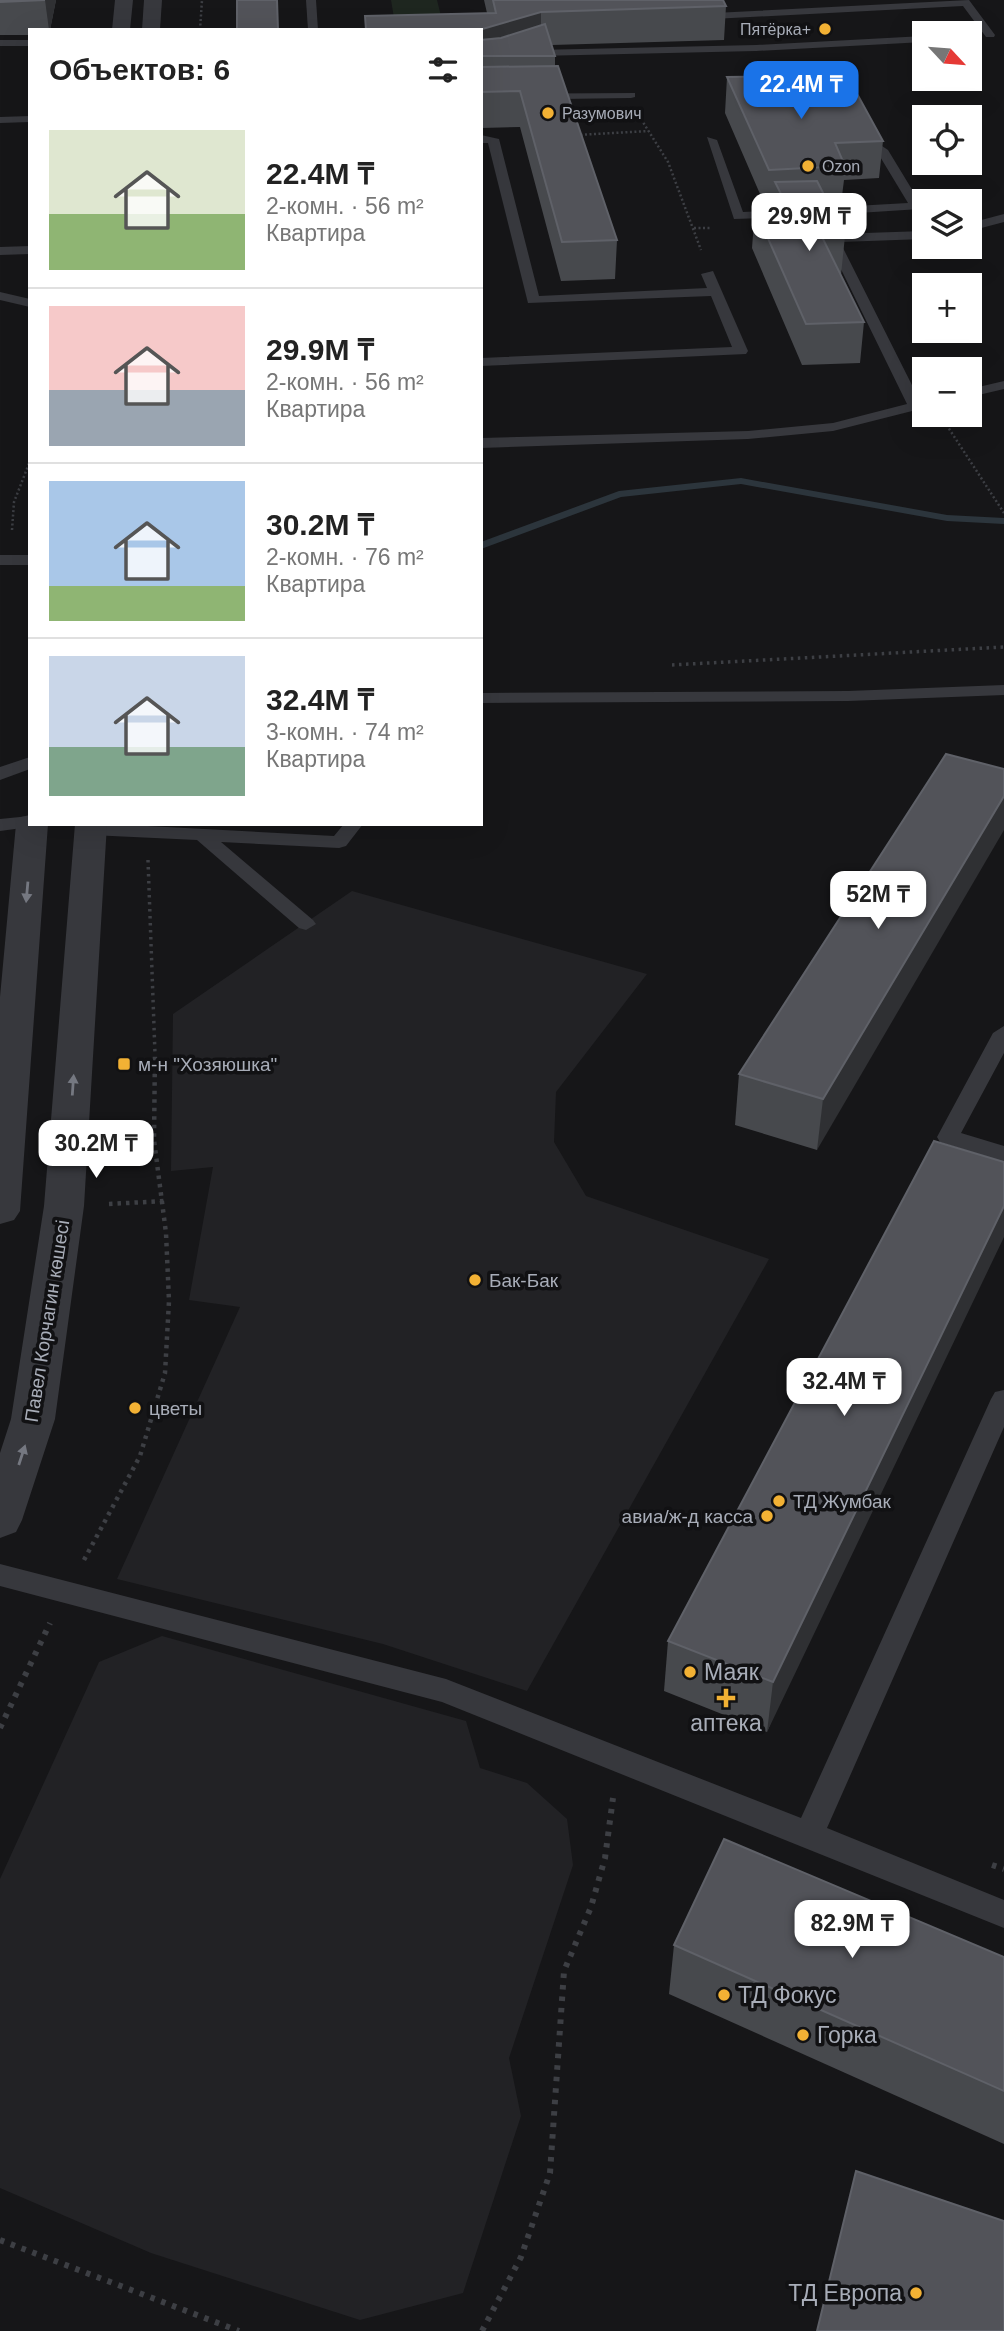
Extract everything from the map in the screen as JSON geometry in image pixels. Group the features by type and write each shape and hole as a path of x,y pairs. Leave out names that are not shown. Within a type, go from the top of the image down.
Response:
{"street":[{"path":"121,28 124,0"},
{"path":"151,28 153,0"},
{"path":"0,1212 31,826"},
{"name":"Павел Корчагин көшесі","path":"0,1520 33,1419 64,1206 91,826"}],"lane":[{"path":"311,0 313,28"},
{"path":"732,0 742,21"},
{"path":"684,17 742,21 965,2 990,35"},
{"path":"982,35 1004,36"},
{"path":"483,69 496,68 536,53 912,38"},
{"path":"0,43 28,43"},
{"path":"483,97 631,95"},
{"path":"0,120 28,119"},
{"path":"483,139 492,139 533,300 716,292"},
{"path":"711,140 738,216 916,206 882,150"},
{"path":"805,213 831,238 912,392"},
{"path":"982,224 1004,218"},
{"path":"982,234 1004,233"},
{"path":"831,238 912,235"},
{"path":"0,251 28,250"},
{"path":"483,362 741,351 708,274"},
{"path":"0,296 28,303"},
{"path":"982,391 1004,386"},
{"path":"483,442 748,435 833,427 912,407"},
{"path":"5,560 28,560"},
{"path":"483,698 848,696 1004,690"},
{"path":"0,774 28,763"},
{"path":"0,825 28,823"},
{"path":"91,826 204,837 339,842 352,826"},
{"path":"204,837 306,924"},
{"path":"1004,1033 948,1138 1004,1154"},
{"path":"1004,1399 809,1834 1004,1914"},
{"path":"0,1575 446,1691 843,1848"}],"path":[{"path":"201,28 202,0"},
{"path":"631,95 630,102 668,162 708,274"},
{"path":"571,135 649,131"},
{"path":"947,427 1004,513"},
{"path":"5,560 14,502 28,466"},
{"path":"0,1728 66,1591 140,1457 165,1373 169,1301 164,1201 154,1140 155,998 147,830"},
{"path":"64,1206 164,1201"},
{"path":"482,2331 521,2257 550,2173 564,1971 591,1907 605,1858 612,1801 628,1763"},
{"path":"980,1861 1004,1869"},
{"path":"0,2239 239,2331"}],"shaded area":[{"path":"391,0 437,0 441,16 394,18"},
{"name":"Бак-Бак","path":"352,891 647,974 556,1092 554,1142 586,1196 769,1259 527,1691 383,1644 117,1579 240,1307 189,1300 213,1167 171,1171 173,1014"},
{"path":"162,1636 466,1721 480,1768 527,1783 567,1819 573,1865 509,2058 521,2116 463,2293 360,2320 151,2253 0,2188 0,1879 99,1662"}],"building":[{"path":"0,0 45,0 0,2"},
{"path":"237,0 277,0 278,28 237,28"},
{"path":"493,0 723,0 726,6 541,12 483,29 366,28 365,16 496,13"},
{"path":"545,24 555,56 483,56 483,40 501,38"},
{"path":"558,66 617,240 562,242 520,91 483,92 483,67"},
{"path":"800,76 808,91 855,90 883,141 835,143 845,166 769,170 727,77"},
{"path":"817,181 845,236 822,237 864,322 806,324 755,209 788,208 775,182"},
{"path":"946,754 1004,769 1004,796 823,1099 739,1074"},
{"path":"934,1141 1004,1162 1004,1206 773,1682 668,1641"},
{"path":"724,1839 1004,1957 1004,2091 674,1945"},
{"name":"ТД Европа","path":"856,2171 1004,2221 1004,2331 817,2331"}],"waterway":[{"path":"483,545 619,494 741,481 947,518 1004,521"}],"place":[{"name":"Пятёрка+","path":"825,29"},
{"name":"Разумович","path":"548,113"},
{"name":"Ozon","path":"808,166"},
{"name":"м-н \"Хозяюшка\"","path":"124,1064"},
{"name":"Бак-Бак","path":"475,1280"},
{"name":"цветы","path":"135,1408"},
{"name":"ТД Жумбак","path":"779,1501"},
{"name":"авиа/ж-д касса","path":"767,1516"},
{"name":"Маяк","path":"690,1672"},
{"name":"аптека","path":"726,1698"},
{"name":"ТД Фокус","path":"724,1995"},
{"name":"Горка","path":"803,2035"},
{"name":"ТД Европа","path":"916,2293"}]}
